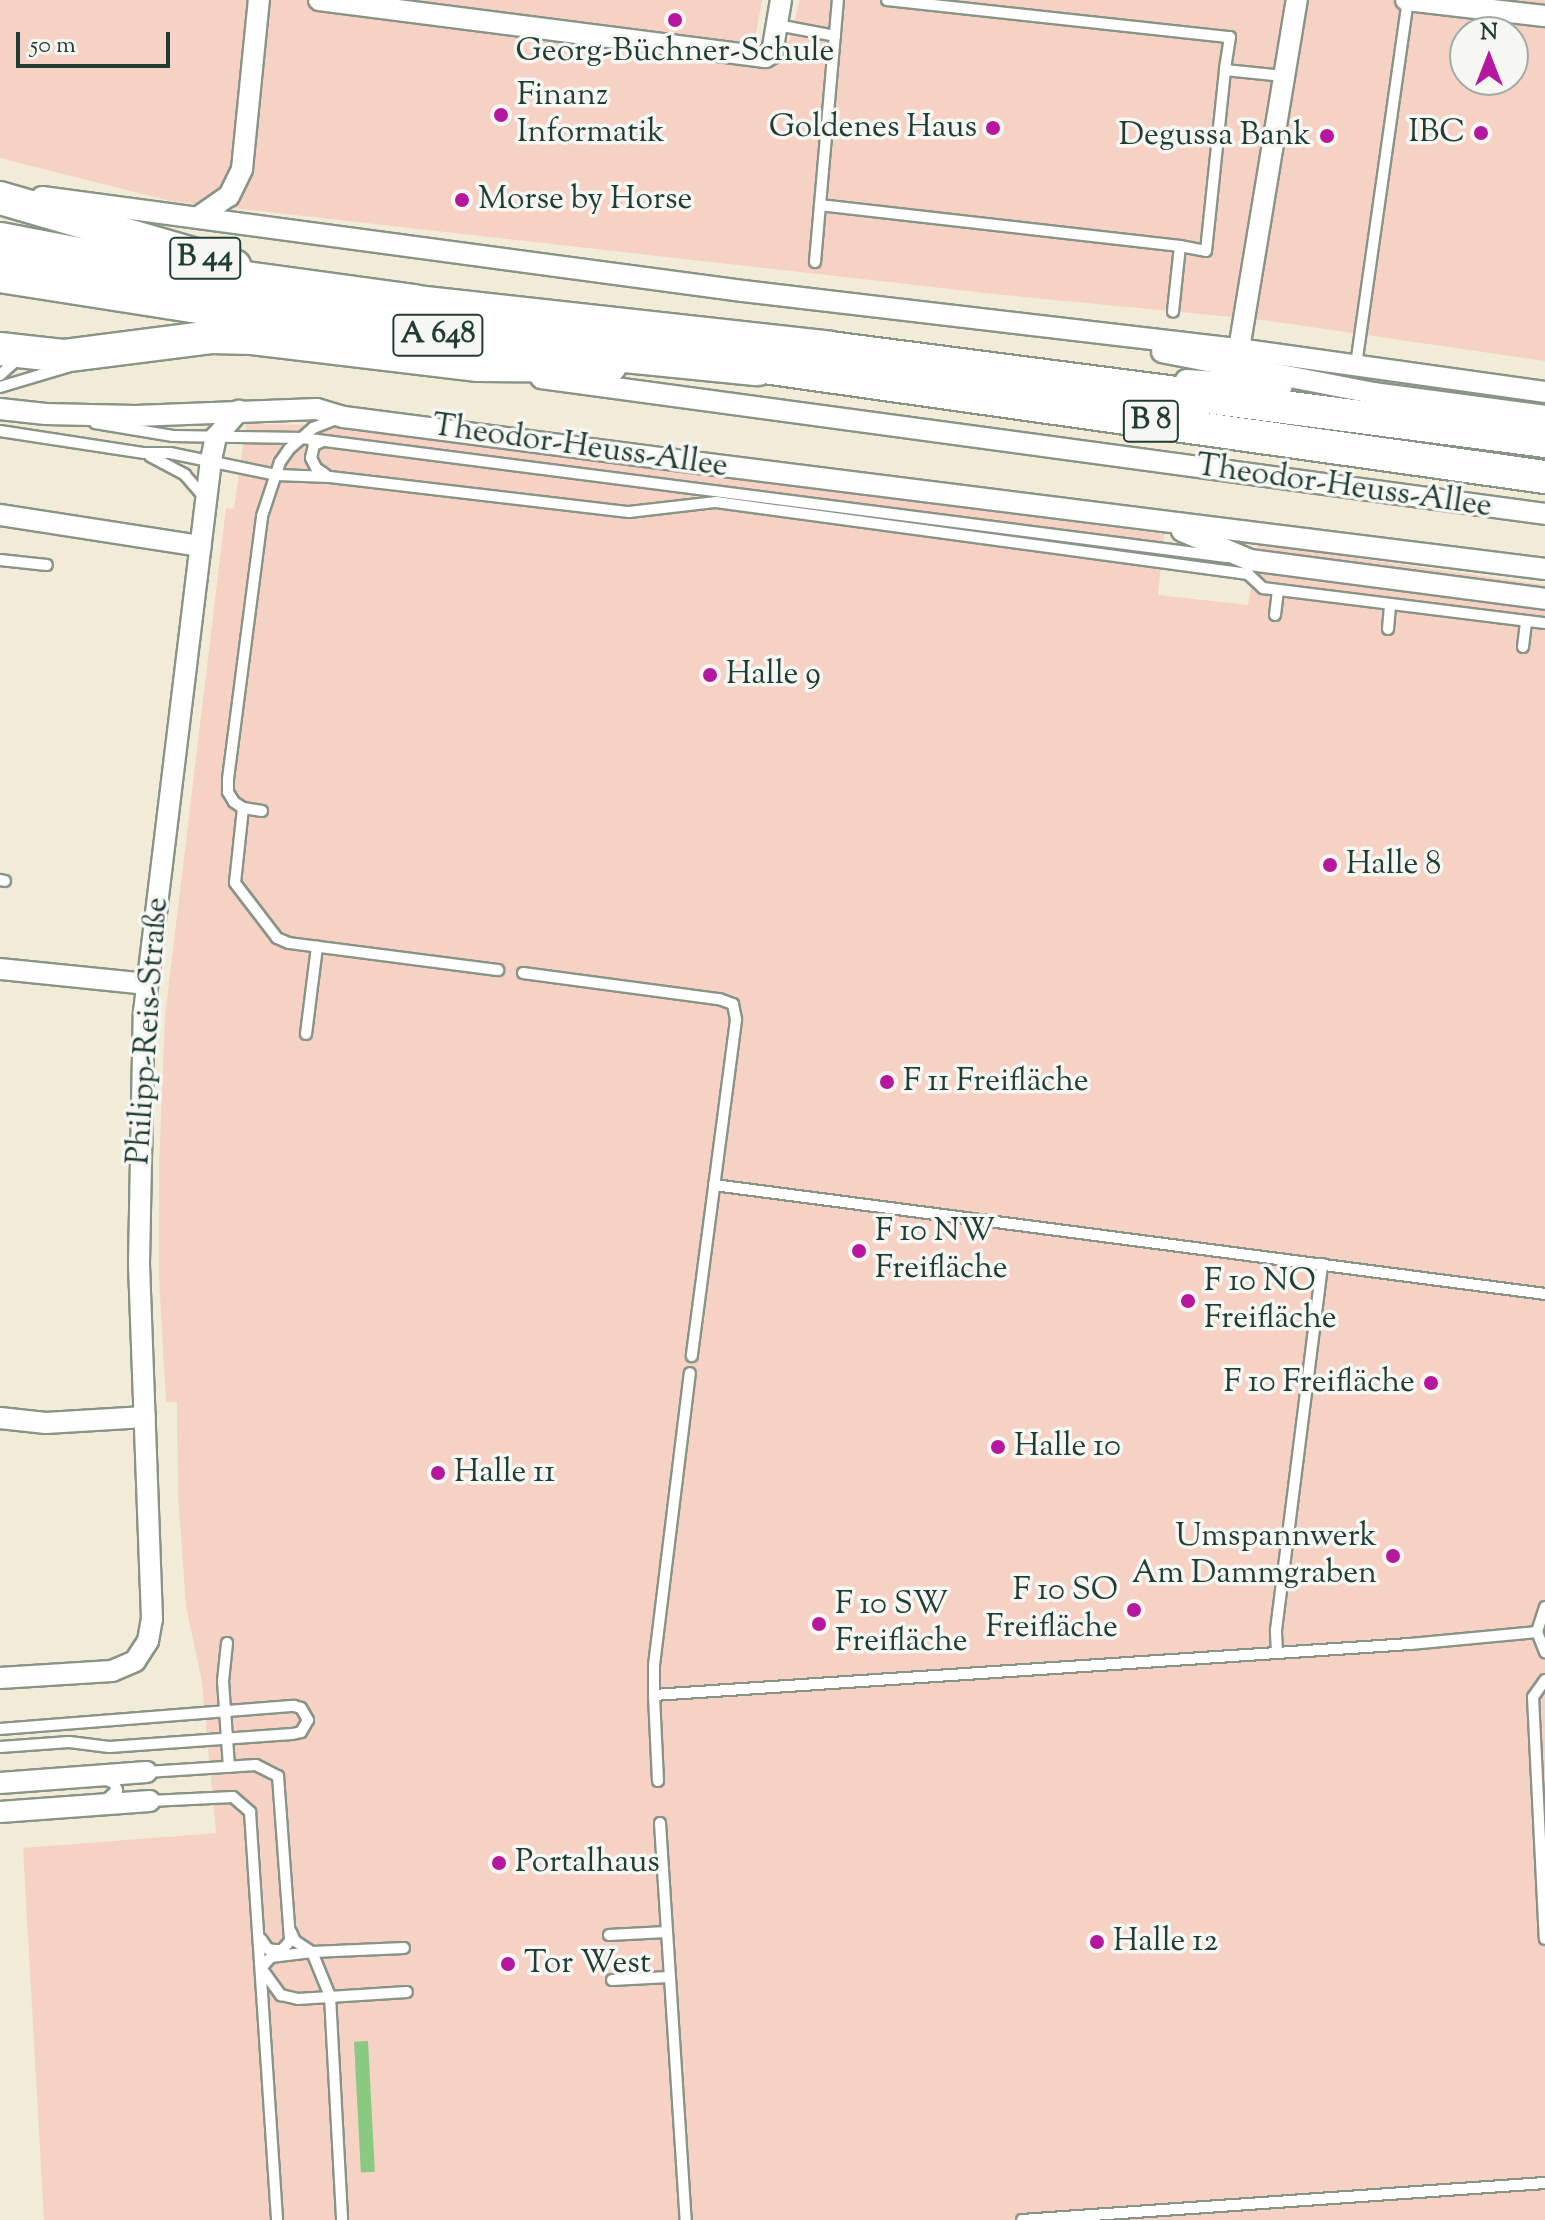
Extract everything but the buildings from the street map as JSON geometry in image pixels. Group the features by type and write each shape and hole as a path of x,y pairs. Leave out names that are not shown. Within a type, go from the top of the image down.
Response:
{"highway":[{"name":"A 648","path":"0,242 100,261 414,304"},
{"name":"Theodor-Heuss-Allee","path":"0,273 313,322 757,366"}],"main road":[{"name":"B 44","path":"0,195 140,236 209,260 414,304"},
{"name":"B 8","path":"414,304 945,363 1545,441"},
{"name":"Theodor-Heuss-Allee","path":"14,351 92,354 200,338 252,338 478,365 757,366 1545,477"}],"street":[{"path":"197,218 219,204 235,188 242,169 259,0"},
{"path":"319,0 765,57 772,53 781,0"},
{"path":"1239,349 1297,0"},
{"path":"1407,0 1545,16"},
{"path":"0,195 1239,349 1545,392"},
{"path":"998,321 1373,393 1545,416"},
{"path":"945,363 1373,393"},
{"name":"Theodor-Heuss-Allee","path":"478,365 582,384 1545,514"},
{"name":"Theodor-Heuss-Allee","path":"0,409 46,414 135,416 317,409 344,417 1545,569"},
{"name":"Philipp-Reis-Straße","path":"0,1678 112,1671 135,1661 148,1641 152,1619 139,1184 147,984 211,460 216,437 239,411"},
{"path":"1,520 201,546"},
{"name":"Theodor-Heuss-Allee","path":"1159,521 1250,560 1545,599"},
{"path":"0,969 147,984"},
{"path":"0,1418 46,1423 145,1417"},
{"path":"0,1783 147,1772"},
{"path":"0,1812 150,1801"}],"lane":[{"path":"815,262 838,0"},
{"path":"820,205 1206,251 1230,37 887,0"},
{"path":"1356,365 1407,0"},
{"path":"777,25 835,36"},
{"path":"1225,70 1284,76"},
{"path":"1173,312 1180,246"},
{"path":"0,375 15,359 14,351"},
{"path":"0,387 55,373 92,354"},
{"path":"46,414 133,432 302,438 1250,560"},
{"path":"262,811 243,808 228,792 228,779 262,516 289,449 313,428 344,417"},
{"path":"0,431 211,460 276,475 330,477 629,512 716,502 1248,574 1263,588 1545,623"},
{"path":"321,442 314,445 311,458 316,468 330,477"},
{"path":"144,453 185,475 207,502"},
{"path":"1165,549 1249,532"},
{"path":"0,560 47,565"},
{"path":"1275,615 1278,590"},
{"path":"1388,629 1390,604"},
{"path":"1523,647 1526,621"},
{"path":"243,808 235,883 277,938 289,943 498,970"},
{"path":"306,1034 317,947"},
{"path":"523,973 719,999 733,1004 736,1020 692,1356"},
{"path":"714,1185 1545,1294"},
{"path":"1277,1652 1276,1630 1322,1264"},
{"path":"658,1781 654,1665 690,1373"},
{"path":"1545,1607 1537,1632 1545,1652"},
{"path":"654,1695 1537,1632"},
{"path":"227,1643 223,1681 229,1767"},
{"path":"1545,1680 1533,1697 1545,1939"},
{"path":"0,1729 294,1706 301,1708 308,1720 301,1732 109,1747 69,1742 0,1747"},
{"path":"147,1772 265,1767 278,1776 290,1932 287,1946 282,1950 268,1949 260,1937"},
{"path":"94,1777 114,1783 117,1790 111,1798 96,1805"},
{"path":"150,1801 233,1797 246,1806 251,1820 277,2220"},
{"path":"660,1823 686,2220"},
{"path":"290,1932 295,1941 312,1952 330,1996 342,2220"},
{"path":"609,1935 666,1932"},
{"path":"262,1967 271,1957 404,1948"},
{"path":"262,1967 281,1995 298,1999 407,1992"},
{"path":"612,1980 669,1977"},
{"path":"1022,2220 1545,2183"}],"shaded area":[{"path":"0,0 762,0 755,39 789,41 800,0 1545,0 1545,361 1263,320 1004,295 170,201 0,158"},
{"path":"246,424 315,425 1164,534 1158,595 1248,605 1258,544 1545,585 1545,2220 44,2220 23,1848 216,1833 202,1682 186,1606 178,1495 177,1402 166,1402 159,1279 159,1167 165,1016 226,508 234,509"}],"green space":[{"path":"368,2041 375,2172 361,2173 354,2042"}],"place":[{"name":"Georg-Büchner-Schule","path":"675,20"},
{"name":"Finanz Informatik","path":"501,115"},
{"name":"Goldenes Haus","path":"993,128"},
{"name":"IBC","path":"1481,133"},
{"name":"Degussa Bank","path":"1327,136"},
{"name":"Morse by Horse","path":"462,200"},
{"name":"Halle 9","path":"710,675"},
{"name":"Halle 8","path":"1330,865"},
{"name":"F 11 Freifläche","path":"887,1082"},
{"name":"F 10 NW Freifläche","path":"859,1251"},
{"name":"F 10 NO Freifläche","path":"1188,1301"},
{"name":"F 10 Freifläche","path":"1431,1383"},
{"name":"Halle 10","path":"998,1447"},
{"name":"Halle 11","path":"438,1473"},
{"name":"Umspannwerk Am Dammgraben","path":"1393,1556"},
{"name":"F 10 SO Freifläche","path":"1134,1610"},
{"name":"F 10 SW Freifläche","path":"819,1624"},
{"name":"Portalhaus","path":"499,1863"},
{"name":"Halle 12","path":"1097,1942"},
{"name":"Tor West","path":"508,1964"}]}
